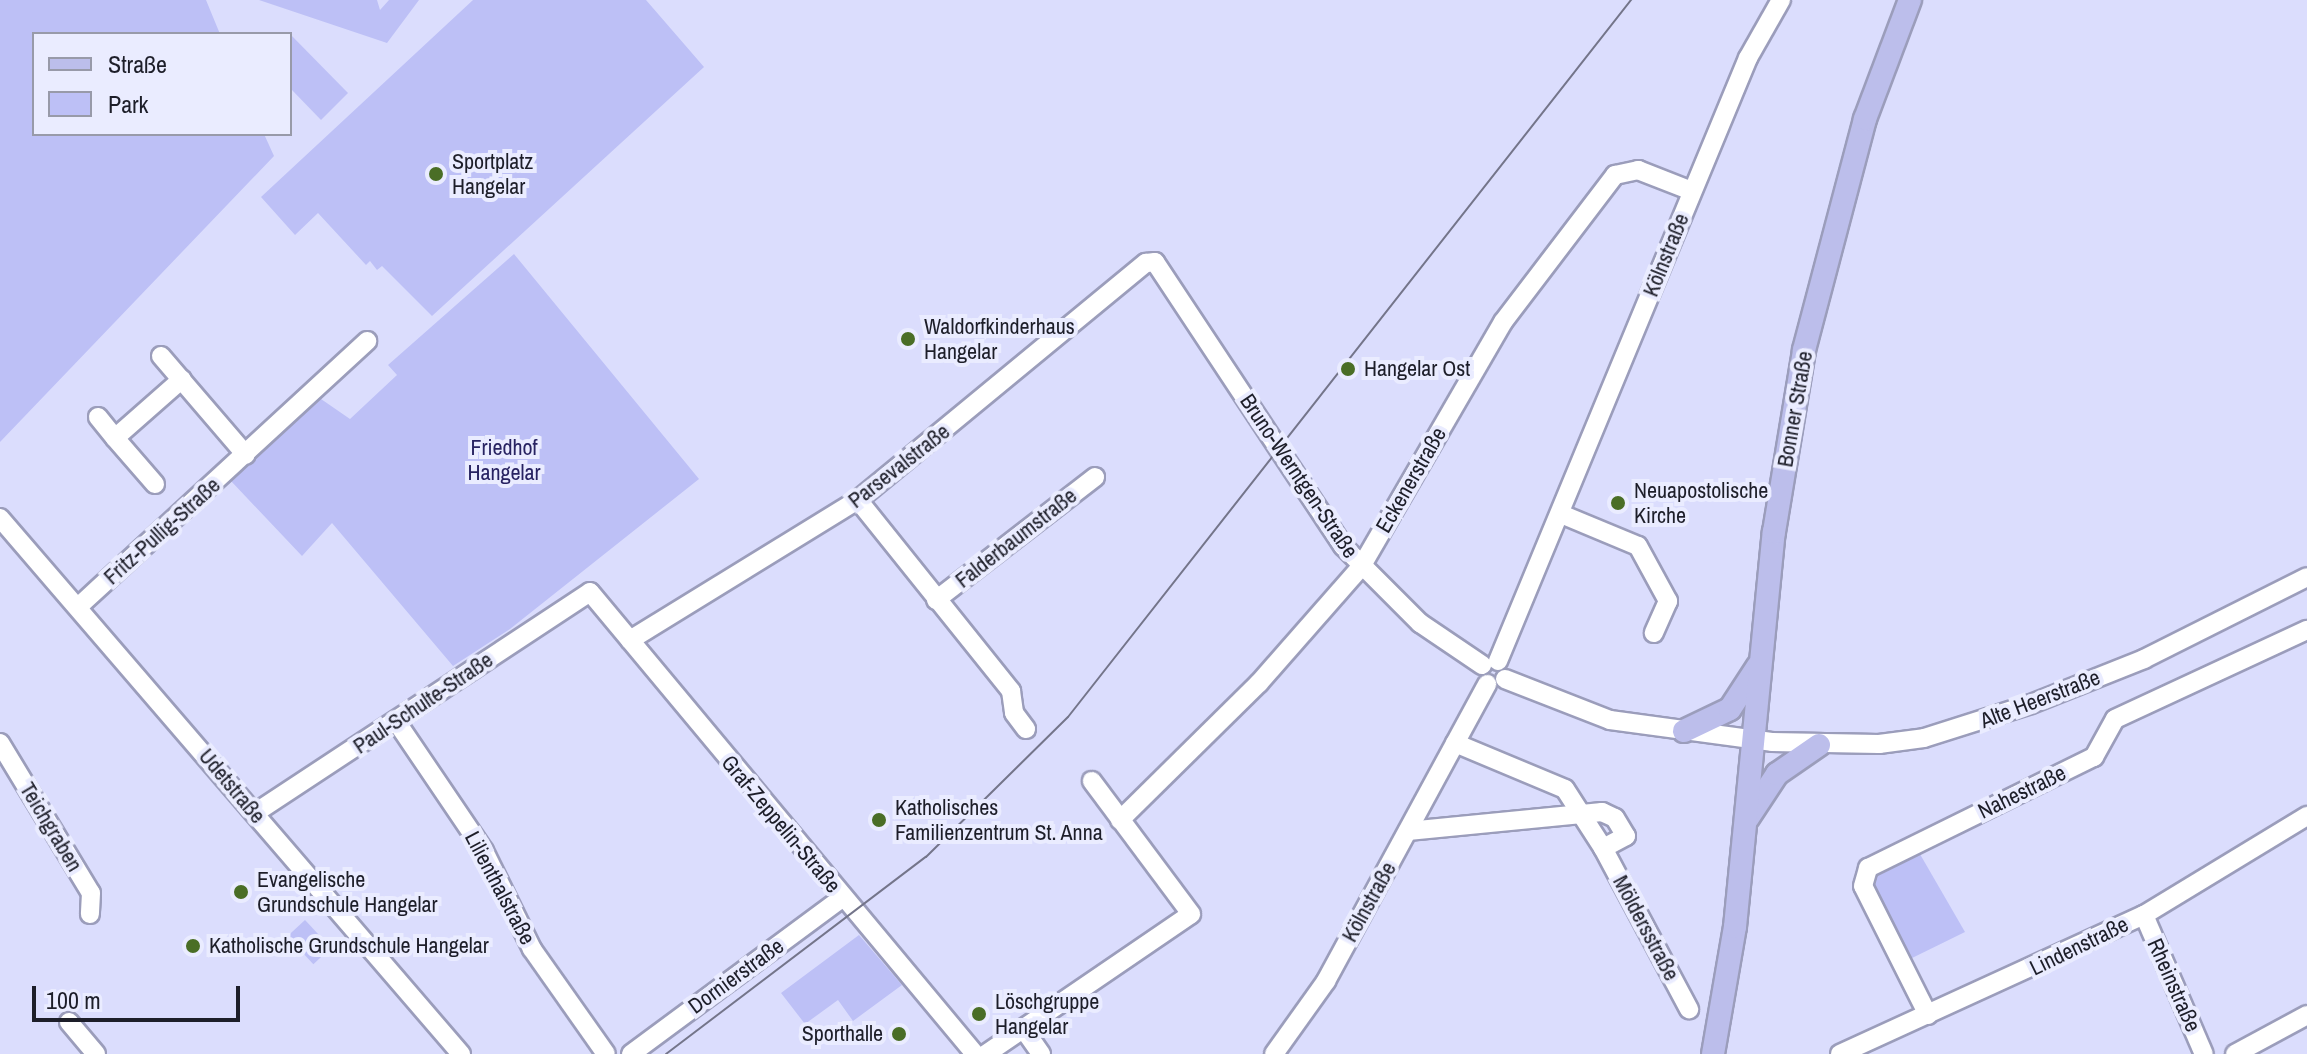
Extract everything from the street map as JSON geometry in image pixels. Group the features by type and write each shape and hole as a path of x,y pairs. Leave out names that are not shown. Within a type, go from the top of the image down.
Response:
{"main road":[{"name":"Bonner Straße","path":"1713,1054 1735,927 1774,532 1804,350 1865,119 1910,0"},
{"path":"1684,731 1730,709 1761,661"},
{"path":"1746,823 1777,774 1819,745"},
{"name":"Bonner Straße","path":"1699,1054 1735,927"}],"street":[{"name":"Kölnstraße","path":"1274,1054 1326,981 1493,672 1748,58 1781,0"},
{"name":"Eckenerstraße","path":"1120,820 1259,683 1361,567 1503,322 1615,175 1638,170 1692,191"},
{"name":"Bruno-Werntgen-Straße","path":"1146,263 1163,268 1282,457 1361,567 1420,623 1493,672"},
{"name":"Parsevalstraße","path":"630,640 858,500 1146,263"},
{"name":"Fritz-Pullig-Straße","path":"78,607 367,341"},
{"path":"161,356 246,455"},
{"path":"115,438 182,379"},
{"name":"Fritz-Pullig-Straße","path":"98,417 155,484"},
{"name":"Falderbaumstraße","path":"936,600 1095,477"},
{"name":"Falderbaumstraße","path":"858,500 1011,691 1014,713 1026,729"},
{"path":"1561,514 1638,546 1668,601 1654,633"},
{"name":"Udetstraße","path":"0,518 461,1054"},
{"name":"Alte Heerstraße","path":"1754,740 1819,745 1924,738 2031,704 2144,659 2307,577"},
{"name":"Graf-Zeppelin-Straße","path":"590,592 975,1054"},
{"name":"Paul-Schulte-Straße","path":"255,813 590,592"},
{"name":"Nahestraße","path":"1928,1015 1863,886 1868,868 2094,757 2115,719 2307,630"},
{"path":"1493,672 1610,720 1754,740"},
{"name":"Lilienthalstraße","path":"396,721 484,851 537,959 606,1054"},
{"name":"Teichgraben","path":"0,743 91,893 90,914"},
{"path":"1455,743 1565,789 1581,813"},
{"path":"986,1054 1025,1031 1191,914 1092,781"},
{"path":"1408,831 1541,821 1602,812 1615,818 1626,836 1603,848"},
{"name":"Möldersstraße","path":"1581,813 1689,1009"},
{"name":"Lindenstraße","path":"1840,1054 2144,915 2307,816"},
{"name":"Dornierstraße","path":"631,1054 842,898"},
{"name":"Rheinstraße","path":"2144,915 2204,1054"},
{"path":"2235,1054 2307,1015"},
{"path":"69,1022 96,1054"},
{"path":"1025,1031 1041,1054"}],"green space":[{"path":"0,0 206,0 219,32 32,32 32,136 265,136 274,156 0,442"},
{"path":"259,0 377,0 380,10 389,0 419,0 387,43"},
{"name":"Sportplatz Hangelar","path":"473,0 646,0 704,67 432,316 382,266 377,270 370,261 366,265 318,213 295,235 261,197"},
{"path":"292,36 348,93 321,120 292,90"},
{"name":"Friedhof Hangelar","path":"514,254 699,479 510,629 453,666 332,523 302,556 231,481 321,399 350,419 397,375 388,365"},
{"path":"1917,849 1965,932 1908,960 1868,884 1873,870"},
{"path":"305,920 331,948 313,964 287,936"},
{"path":"859,935 902,985 853,1021 838,1000 805,1024 781,993"}],"tram line":[{"path":"666,1054 926,857 1068,717 1631,0"}],"place":[{"name":"Sportplatz Hangelar","path":"436,174"},
{"name":"Waldorfkinderhaus Hangelar","path":"908,339"},
{"name":"Hangelar Ost","path":"1348,369"},
{"name":"Neuapostolische Kirche","path":"1618,503"},
{"name":"Katholisches Familienzentrum St. Anna","path":"879,820"},
{"name":"Evangelische Grundschule Hangelar","path":"241,892"},
{"name":"Katholische Grundschule Hangelar","path":"193,946"},
{"name":"Löschgruppe Hangelar","path":"979,1014"},
{"name":"Sporthalle","path":"899,1034"}]}
